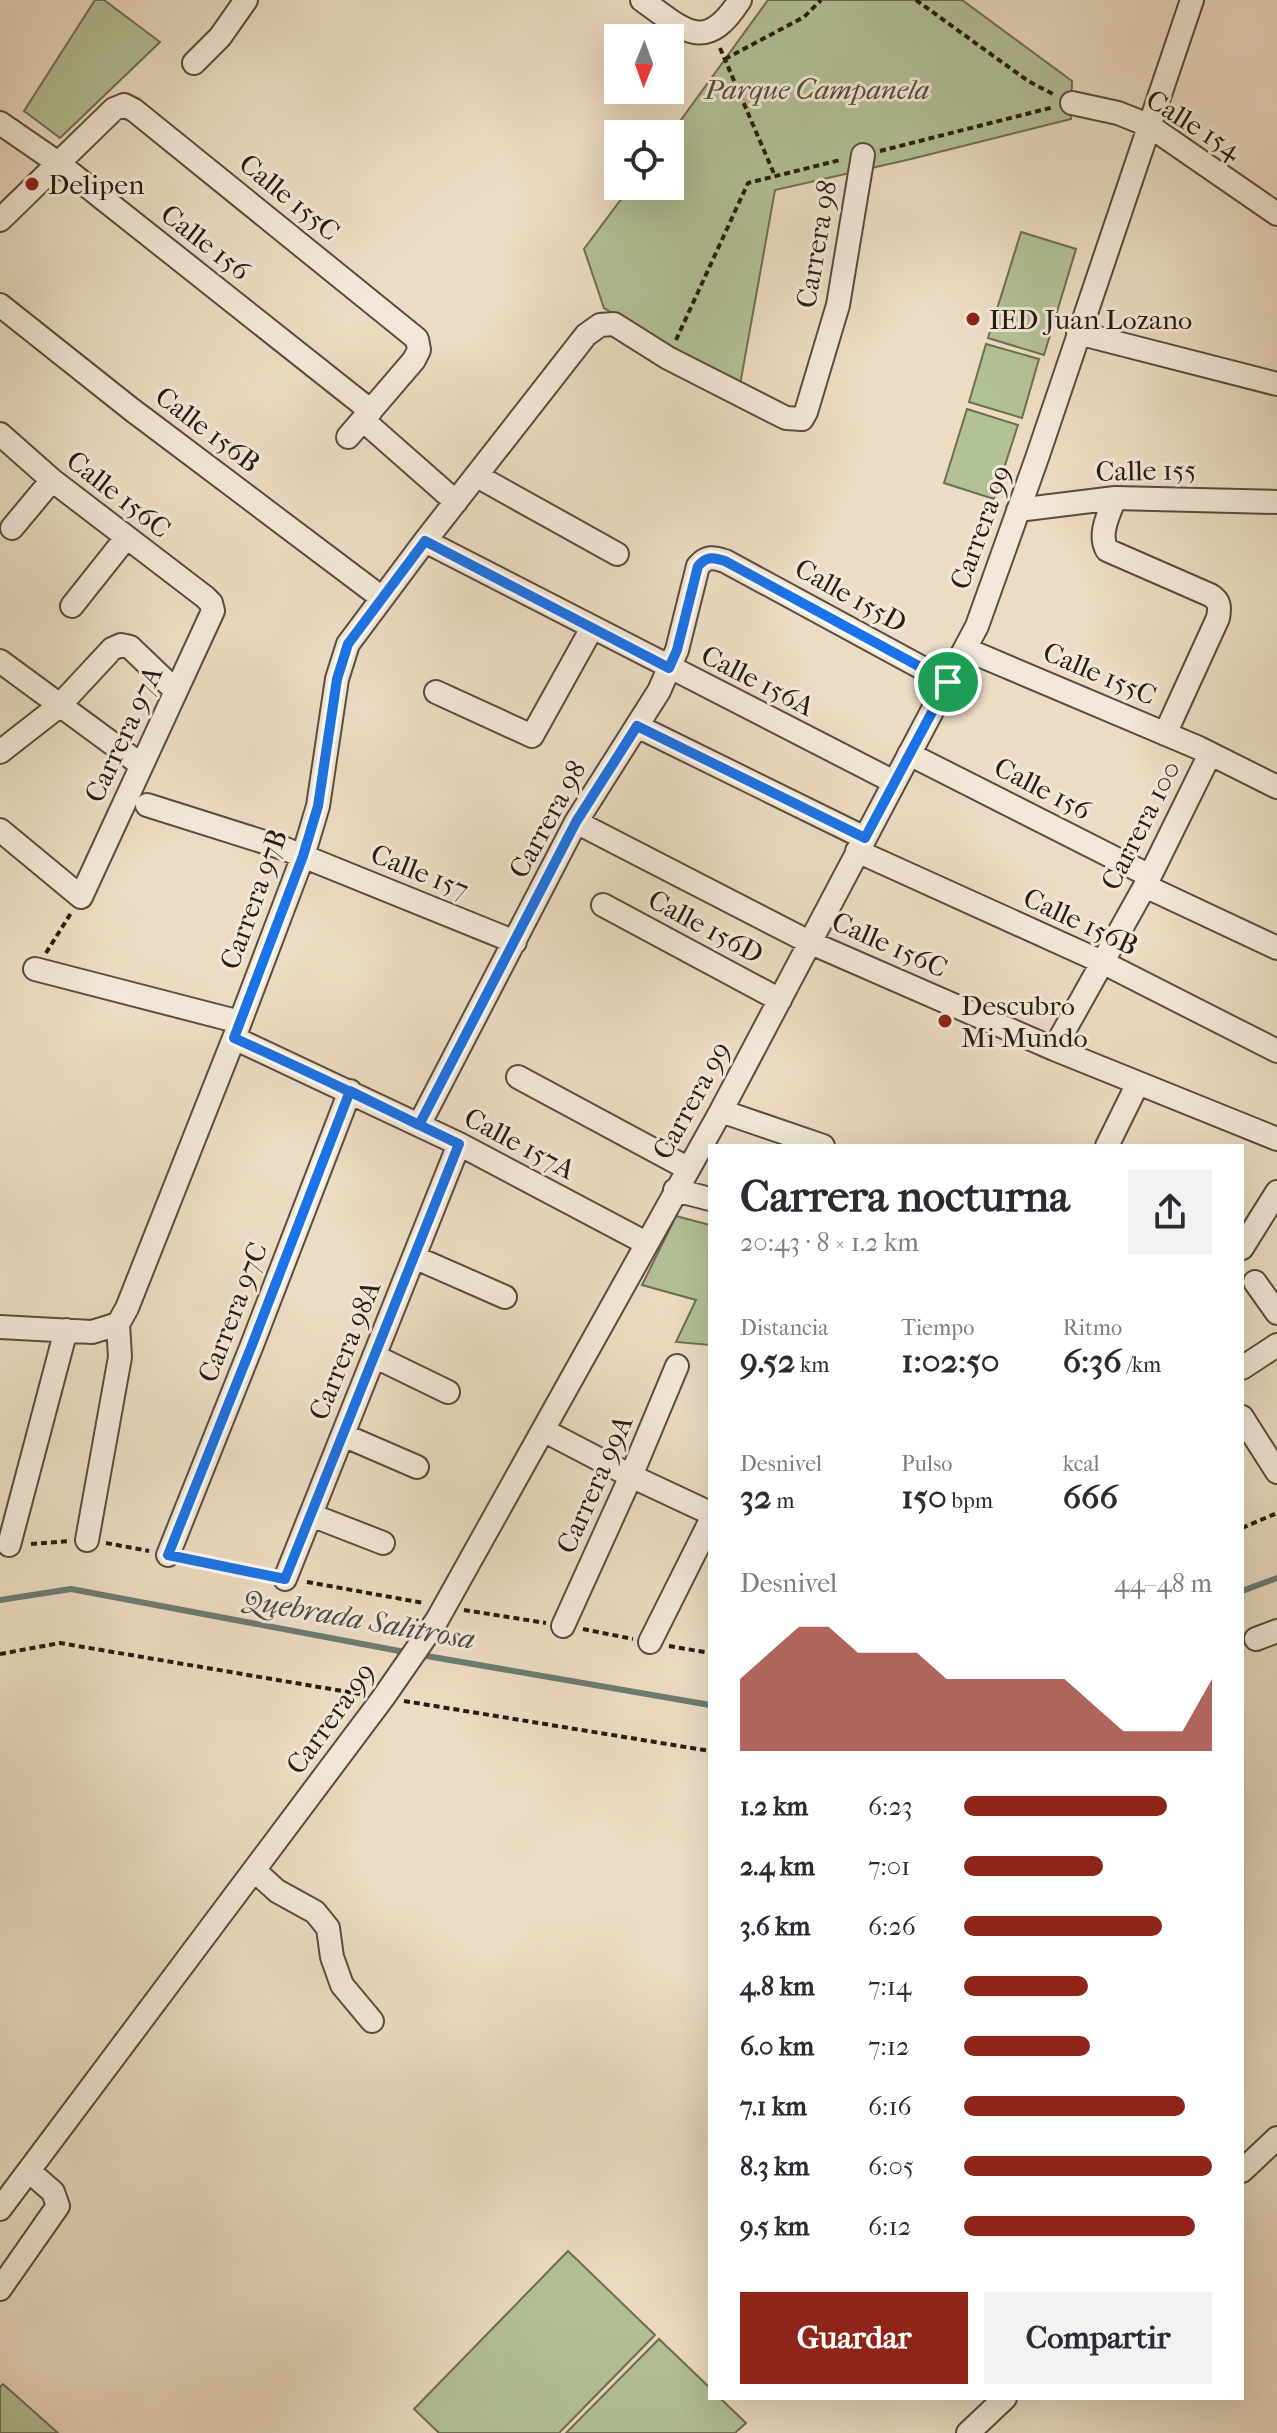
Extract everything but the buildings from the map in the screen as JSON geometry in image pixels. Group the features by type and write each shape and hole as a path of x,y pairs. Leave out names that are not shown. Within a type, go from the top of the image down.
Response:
{"street":[{"path":"194,63 220,37 246,0"},
{"path":"642,0 695,33 712,31 740,0"},
{"name":"Carrera 99","path":"0,2209 389,1690 441,1614 721,1111 977,626 1192,0"},
{"name":"Calle 154","path":"1072,103 1118,113 1148,125 1277,214"},
{"name":"Calle 155C","path":"58,163 114,109 124,105 408,330 417,339 419,350 414,360 361,423"},
{"name":"Calle 156","path":"0,123 58,163 456,502"},
{"name":"Carrera 98","path":"586,335 600,325 614,324 668,358 786,418 802,419 838,305 863,155"},
{"path":"0,220 58,163"},
{"name":"Calle 156B","path":"0,305 131,409 382,598"},
{"path":"1078,333 1277,384"},
{"name":"Carrera 97B","path":"87,1540 120,1357 118,1324 237,1030 303,856 318,806 337,679 348,644 586,335"},
{"name":"Calle 156C","path":"0,434 52,480 205,597"},
{"path":"477,476 617,554"},
{"path":"12,528 52,480"},
{"name":"Calle 155","path":"1018,510 1115,498 1277,502"},
{"name":"Carrera 100","path":"1115,498 1103,533 1107,550 1210,595 1217,599 1220,608 1165,734"},
{"path":"72,606 126,538"},
{"name":"Calle 156A","path":"425,541 894,782"},
{"name":"Carrera 98","path":"419,1125 576,822 659,691 681,638 698,566 704,559 714,557 725,561"},
{"name":"Calle 155D","path":"725,561 948,682"},
{"name":"Carrera 97A","path":"81,897 213,611 205,597"},
{"path":"436,692 532,736 592,628"},
{"path":"0,752 59,706 112,649 121,645 130,647 176,691"},
{"name":"Calle 155C","path":"965,649 1165,734 1277,787"},
{"path":"0,661 140,764"},
{"name":"Calle 156B","path":"637,726 861,844 1277,1051"},
{"name":"Calle 156","path":"909,754 1277,948"},
{"name":"Carrera 100","path":"1054,1049 1148,881 1210,754"},
{"name":"Calle 157","path":"147,805 303,856 515,942"},
{"name":"Calle 156C","path":"576,822 809,942 1054,1049 1277,1139"},
{"path":"0,830 81,897"},
{"name":"Calle 156D","path":"603,905 780,1000"},
{"name":"Calle 157A","path":"35,969 237,1030 646,1243"},
{"path":"518,1077 687,1168"},
{"path":"1108,1144 1138,1083"},
{"name":"Carrera 97C","path":"168,1555 350,1091"},
{"path":"721,1111 817,1144"},
{"name":"Carrera 98A","path":"285,1579 459,1144"},
{"path":"675,1190 708,1198"},
{"path":"1244,1245 1277,1192"},
{"path":"414,1257 505,1297"},
{"path":"1255,1282 1277,1313"},
{"path":"0,1328 102,1331 118,1324"},
{"path":"9,1545 66,1330"},
{"path":"1244,1367 1277,1345"},
{"path":"374,1356 448,1392"},
{"name":"Carrera 99A","path":"563,1626 677,1366"},
{"path":"1244,1420 1277,1472"},
{"path":"543,1430 708,1512"},
{"path":"343,1435 417,1467"},
{"path":"311,1515 383,1543"},
{"path":"650,1642 708,1526"},
{"path":"254,1870 277,1891 315,1912 328,1928 332,1957 342,1985 372,2021"},
{"path":"1244,2169 1277,2138"},
{"path":"0,2289 58,2206 53,2192 29,2171"},
{"path":"968,2433 1003,2400"}],"path":[{"path":"724,59 804,17 821,0"},
{"path":"916,0 1028,81 1072,103"},
{"path":"712,31 775,177"},
{"path":"35,969 81,897"},
{"path":"1244,1527 1277,1513"},
{"path":"9,1545 87,1540 441,1614 563,1626 708,1653"},
{"path":"0,1654 60,1643 389,1690 708,1751"}],"green space":[{"path":"95,0 104,0 160,42 60,138 24,111"},
{"name":"Parque Campanela","path":"768,0 962,0 1072,81 1071,119 775,190 740,385 604,308 584,249 621,200 684,200 684,120 681,120"},
{"path":"1021,232 1076,249 1044,355 988,338"},
{"path":"986,344 1039,359 1022,418 969,402"},
{"path":"967,409 1018,425 994,499 944,483"},
{"path":"676,1216 708,1224 708,1345 676,1342 696,1300 642,1285"},
{"path":"568,2251 655,2335 559,2433 439,2433 414,2409"},
{"path":"659,2339 708,2386 708,2400 722,2400 746,2423 735,2433 566,2433"},
{"path":"3,2384 58,2433 0,2433 0,2387"}],"waterway":[{"name":"Quebrada Salitrosa","path":"1244,1590 1277,1578"},
{"name":"Quebrada Salitrosa","path":"0,1600 71,1589 410,1653"},
{"name":"Quebrada Salitrosa","path":"421,1655 708,1705"}],"place":[{"name":"Delipen","path":"32,184"},
{"name":"IED Juan Lozano","path":"973,319"},
{"name":"Descubro Mi Mundo","path":"945,1021"}],"route":[{"path":"948,682 714,557 704,559 698,566 684,626 669,668 425,541 348,644 337,679 318,806 303,856 234,1038 350,1091 419,1125 459,1144 285,1579 168,1555 350,1091 419,1125 576,822 637,726 865,838 948,682"}]}
